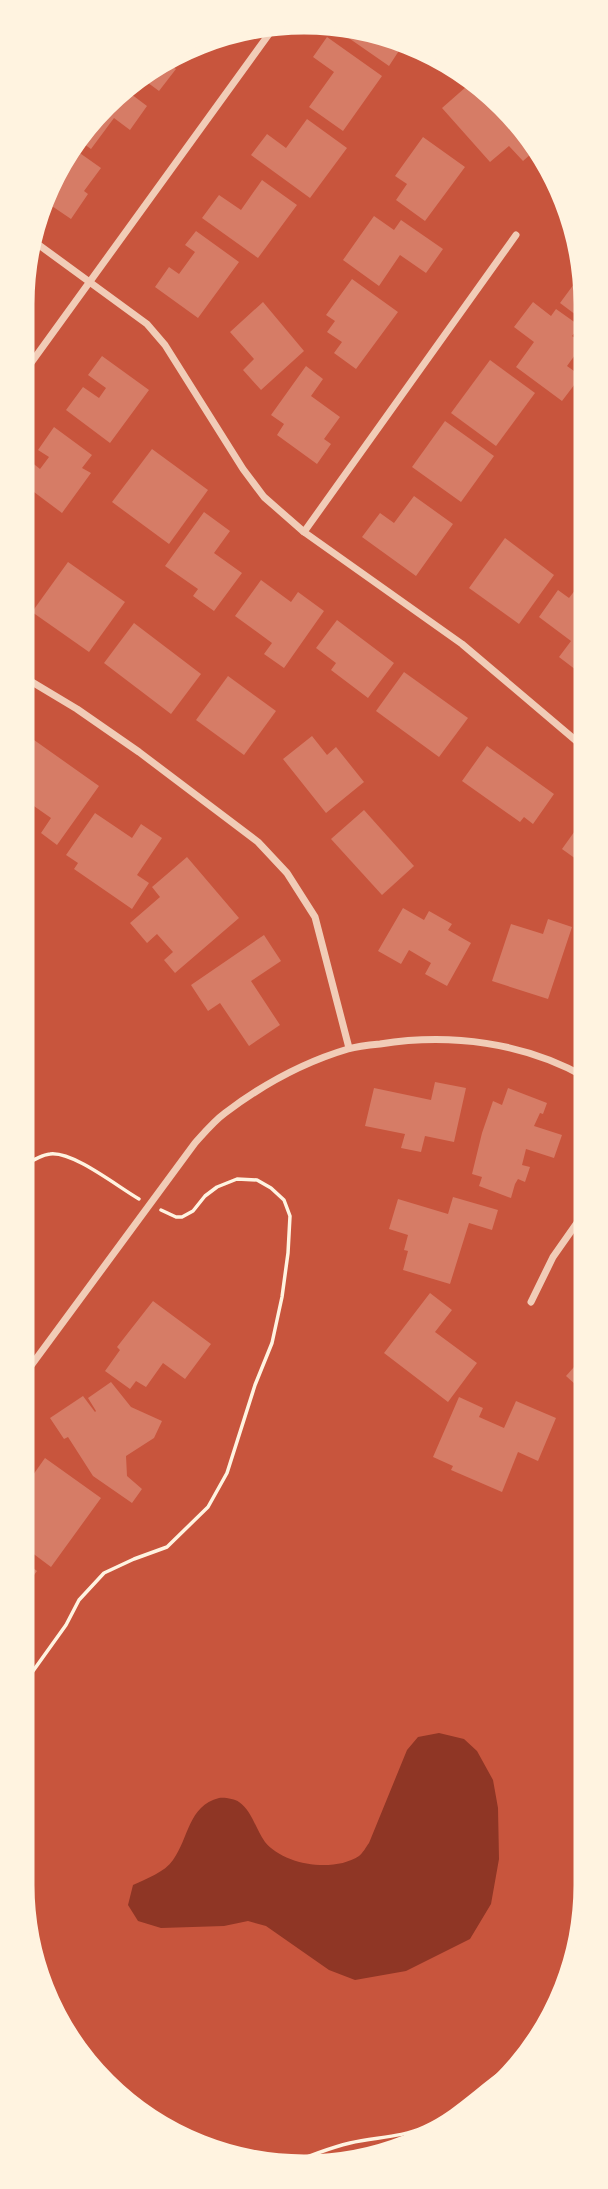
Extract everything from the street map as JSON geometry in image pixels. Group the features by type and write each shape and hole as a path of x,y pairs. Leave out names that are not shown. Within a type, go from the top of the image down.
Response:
{"street":[{"path":"30,363 271,32"},
{"path":"304,532 516,235"},
{"path":"36,244 147,324 165,345 264,497 304,532 462,644 578,742"},
{"path":"30,681 77,709 161,769 258,842 287,873 315,917 349,1048"},
{"path":"30,1367 195,1143 223,1114 288,1073 349,1048 414,1039 464,1040 506,1047 539,1057 578,1074"},
{"path":"531,1302 553,1257 578,1221"}],"path":[{"path":"30,1163 51,1153 70,1157 148,1204 176,1217 193,1212 205,1196 217,1187 237,1179 257,1180 284,1200 290,1216 282,1297 272,1343 255,1385 227,1472 208,1507 167,1547 104,1573 79,1600 66,1625 30,1675"},
{"path":"304,2159 341,2145 424,2127 457,2107 507,2069"}],"shaded area":[{"path":"439,1733 464,1739 477,1751 493,1780 498,1808 499,1859 491,1904 470,1939 406,1971 355,1980 329,1970 266,1926 248,1921 224,1926 161,1928 138,1921 128,1905 133,1885 155,1875 170,1864 195,1815 209,1802 219,1798 239,1802 251,1815 265,1842 273,1850 296,1861 336,1864 359,1856 369,1843 407,1750 418,1737"}],"building":[{"path":"340,32 401,48 389,66"},
{"path":"327,37 382,76 343,131 309,107 334,72 313,57"},
{"path":"170,65 176,69 159,91 145,81"},
{"path":"469,84 498,110 532,153 523,161 509,146 490,162 442,108"},
{"path":"129,93 147,106 130,130 114,118 91,149 82,143 86,137"},
{"path":"307,119 347,148 310,198 251,155 267,134 286,148"},
{"path":"423,137 465,167 425,221 396,200 407,184 395,176"},
{"path":"77,151 101,168 84,191 88,194 71,219 49,204"},
{"path":"262,180 297,205 258,258 202,218 219,195 241,210"},
{"path":"374,216 394,230 401,220 443,249 426,273 400,255 379,286 343,260"},
{"path":"196,231 239,262 198,318 155,287 169,267 179,274 195,252 185,245"},
{"path":"352,279 398,312 356,369 334,353 342,342 327,332 335,321 326,315"},
{"path":"577,280 578,316 560,303"},
{"path":"263,302 304,351 261,390 243,370 254,359 230,332"},
{"path":"533,302 551,316 556,309 578,325 572,336 578,340 578,351 567,366 578,374 578,380 562,401 516,367 534,342 514,327"},
{"path":"102,356 149,390 110,443 66,410 83,387 99,398 106,388 88,375"},
{"path":"490,360 535,393 496,446 451,413"},
{"path":"306,366 323,379 311,396 340,417 324,439 331,444 317,464 277,435 284,424 271,415"},
{"path":"445,421 494,456 461,502 412,467"},
{"path":"54,427 92,455 82,468 91,473 62,513 30,489 30,461 40,469 49,457 38,450"},
{"path":"152,449 208,490 169,544 112,502"},
{"path":"414,496 453,524 416,576 362,537 380,513 394,523"},
{"path":"204,512 230,531 214,553 242,573 214,611 193,596 198,589 165,566"},
{"path":"505,538 554,575 519,624 469,588"},
{"path":"68,562 125,602 89,652 32,612"},
{"path":"261,580 291,602 298,592 324,611 284,668 264,654 272,643 235,616"},
{"path":"578,586 576,670 559,657 571,641 539,617 558,590 569,598"},
{"path":"337,620 394,663 368,698 331,670 336,663 316,648"},
{"path":"134,623 201,674 171,714 104,663"},
{"path":"404,672 468,718 439,757 376,711"},
{"path":"228,676 276,711 244,755 196,720"},
{"path":"312,736 327,755 336,747 364,782 326,813 283,759"},
{"path":"30,737 99,786 57,845 41,833 51,818 30,803"},
{"path":"487,746 554,794 533,824 524,817 520,822 462,781"},
{"path":"364,810 414,866 382,895 331,839"},
{"path":"95,813 132,838 141,824 162,838 137,875 149,883 132,909 74,869 78,863 66,855"},
{"path":"578,827 578,861 562,849"},
{"path":"187,857 239,918 175,973 164,960 173,952 157,934 147,943 130,923 160,897 152,887"},
{"path":"403,908 424,920 429,911 452,924 448,930 471,943 447,986 425,974 431,963 409,950 401,964 378,951"},
{"path":"548,919 572,927 548,999 492,981 511,924 543,934"},
{"path":"264,935 281,961 251,981 280,1025 249,1046 220,1003 208,1011 191,985"},
{"path":"435,1082 466,1088 454,1142 425,1136 421,1152 401,1148 405,1134 365,1126 374,1088 431,1100"},
{"path":"508,1088 547,1103 534,1126 562,1135 554,1158 526,1149 522,1165 530,1167 525,1182 518,1179 511,1198 479,1186 482,1177 472,1174 493,1101 502,1105"},
{"path":"453,1197 498,1210 492,1230 469,1223 450,1284 403,1270 408,1251 404,1250 408,1235 389,1229 398,1199 448,1214"},
{"path":"430,1293 452,1310 435,1332 477,1363 448,1402 384,1353"},
{"path":"153,1301 211,1344 185,1379 163,1363 146,1387 136,1381 130,1389 105,1371 120,1350 117,1347"},
{"path":"578,1362 578,1387 566,1376"},
{"path":"111,1382 131,1407 162,1421 154,1438 126,1456 127,1476 142,1489 132,1503 93,1476 68,1437 64,1439 50,1418 83,1396 95,1412 88,1398"},
{"path":"459,1397 483,1408 479,1417 504,1428 516,1401 556,1418 538,1461 518,1452 502,1492 451,1470 453,1466 433,1457"},
{"path":"45,1458 101,1498 51,1567 30,1551 30,1473 33,1475"},
{"path":"30,1566 37,1571 30,1581"}]}
